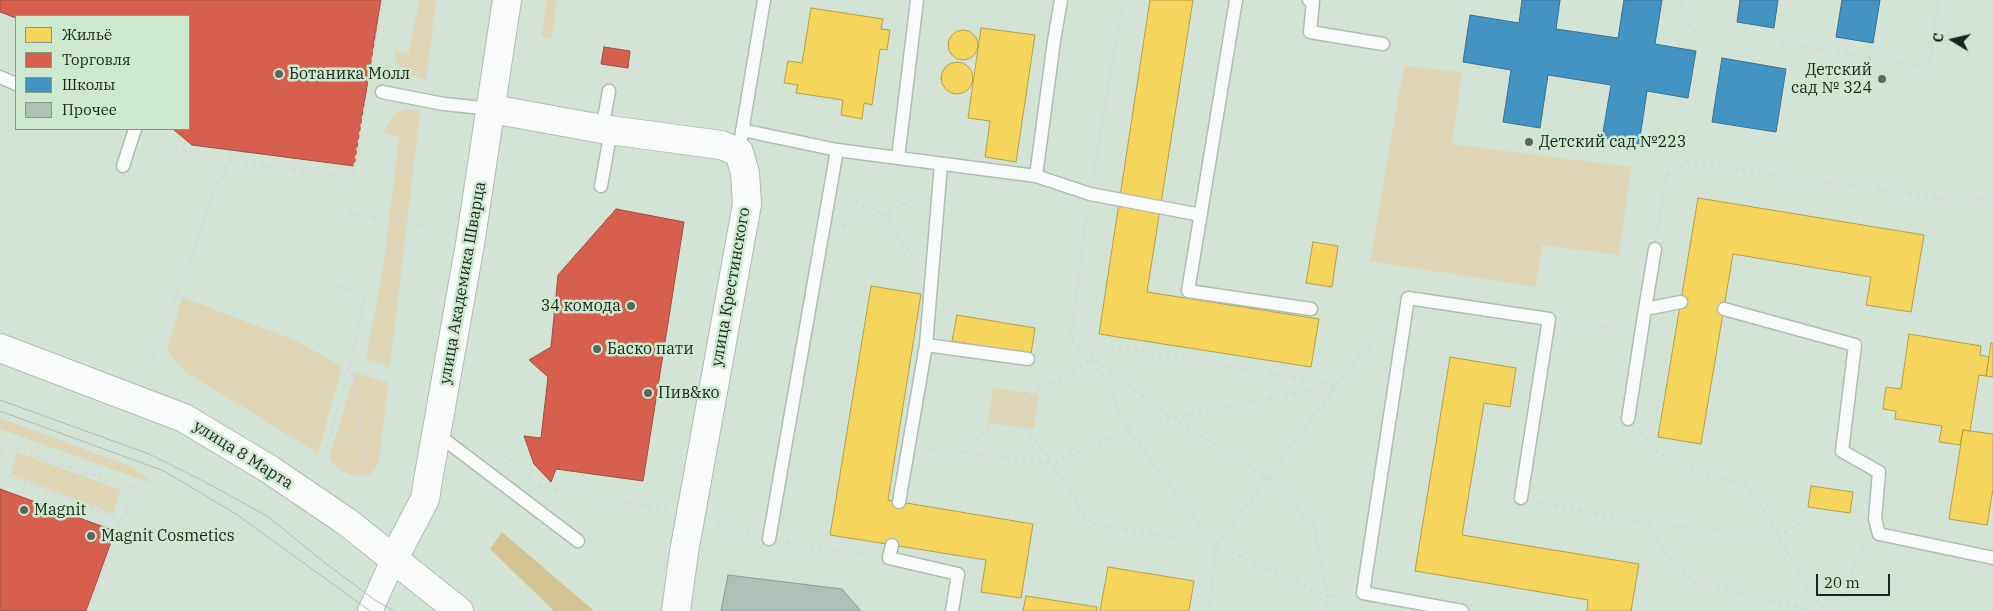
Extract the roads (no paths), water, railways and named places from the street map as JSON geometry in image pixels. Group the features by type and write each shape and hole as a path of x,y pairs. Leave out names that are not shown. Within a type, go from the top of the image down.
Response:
{"street":[{"name":"улица Академика Шварца","path":"394,558 424,499 470,244 492,110 507,0"},
{"path":"492,110 607,130 721,145 740,141"},
{"name":"улица Крестинского","path":"676,611 691,515 747,204 740,141"},
{"name":"улица 8 Марта","path":"0,348 184,418 269,469 347,522 460,611"},
{"path":"370,611 394,558"}],"lane":[{"path":"764,0 740,141 837,150 1036,176 1090,194 1200,215"},
{"path":"898,158 917,0"},
{"path":"1036,176 1061,0"},
{"path":"1236,0 1188,291 1311,309"},
{"path":"1309,0 1314,1 1310,32 1383,44"},
{"path":"0,77 15,84"},
{"path":"601,186 609,91"},
{"path":"382,92 444,104 492,110"},
{"path":"123,166 135,130"},
{"path":"769,539 837,150"},
{"path":"898,502 926,345 941,164"},
{"path":"1628,419 1655,249"},
{"path":"1462,611 1363,593 1408,298 1549,319 1520,498"},
{"path":"1645,309 1681,302"},
{"path":"1724,309 1855,345 1842,451 1879,472 1875,519 1879,534 1993,558"},
{"path":"926,345 1028,360"},
{"path":"437,434 578,541"},
{"path":"892,545 889,558 958,574 952,611"}],"tram line":[{"path":"0,400 149,454 211,485 267,516 325,563 375,600 394,611"},
{"path":"0,411 164,471 236,514 370,611"}],"place":[{"name":"Ботаника Молл","path":"279,74"},
{"name":"Детский сад № 324","path":"1882,79"},
{"name":"Детский сад №223","path":"1529,142"},
{"name":"34 комода","path":"631,306"},
{"name":"Баско пати","path":"597,349"},
{"name":"Пив&ко","path":"648,393"},
{"name":"Magnit","path":"24,510"},
{"name":"Magnit Cosmetics","path":"91,536"}]}
